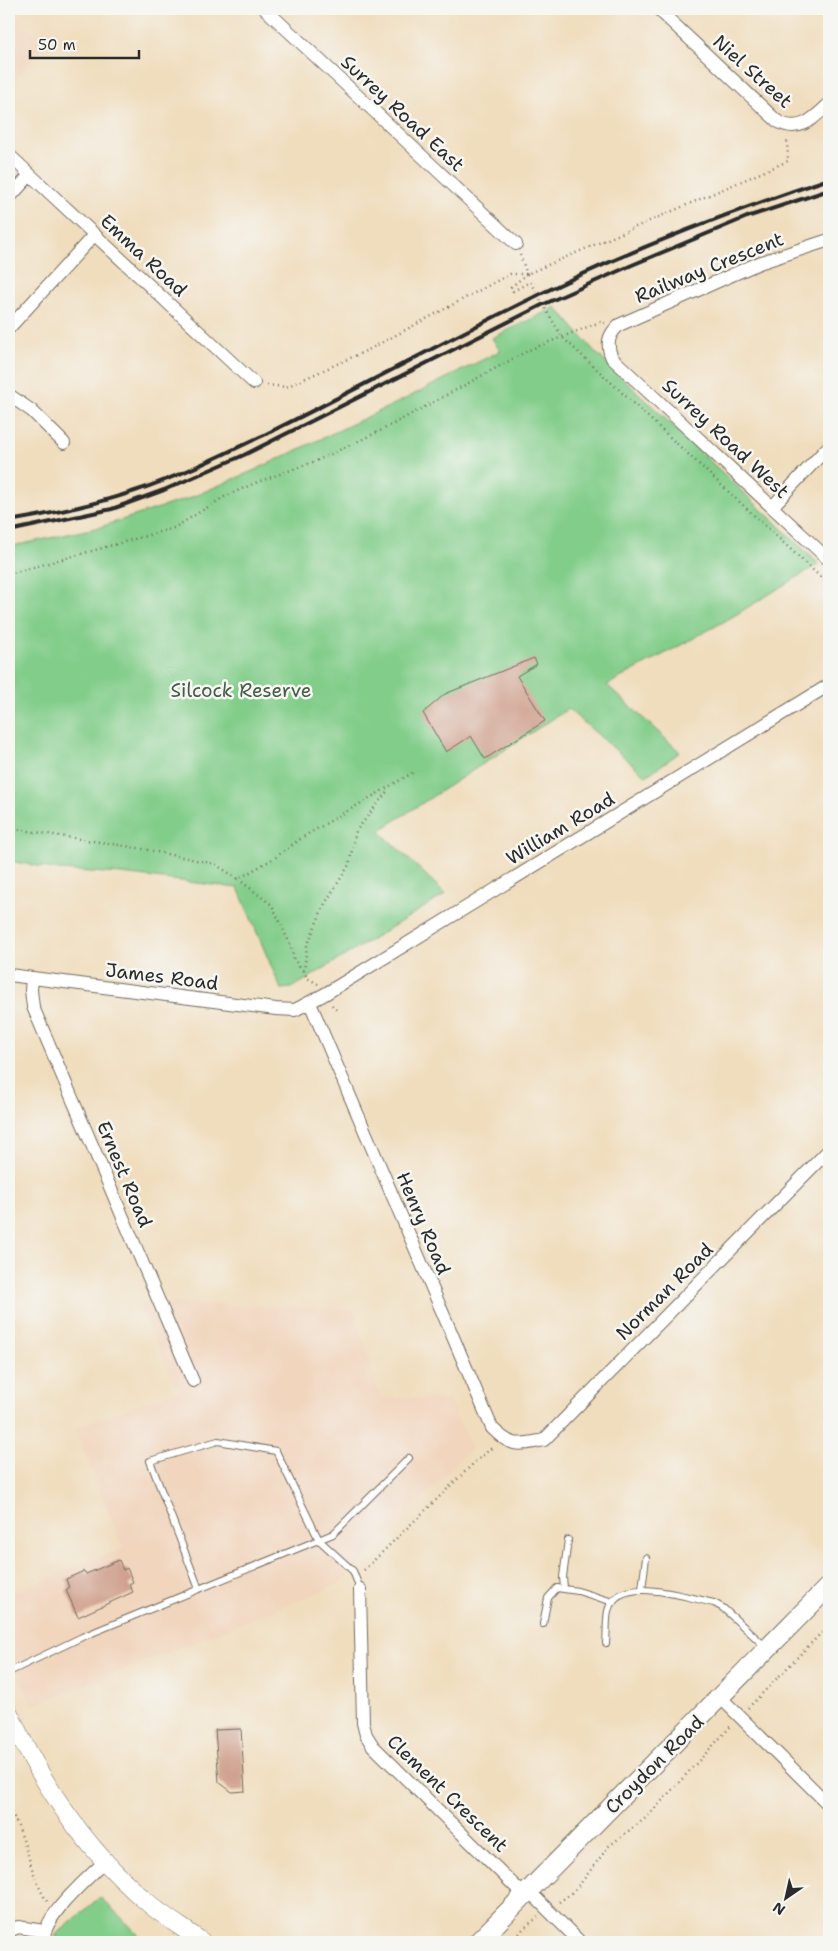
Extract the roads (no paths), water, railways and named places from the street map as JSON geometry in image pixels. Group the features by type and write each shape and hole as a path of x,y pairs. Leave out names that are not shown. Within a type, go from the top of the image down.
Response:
{"main road":[{"name":"Croydon Road","path":"478,1942 829,1586"},
{"path":"9,1714 20,1739 50,1791 80,1833 105,1861 152,1906 202,1942"}],"street":[{"name":"Surrey Road East","path":"265,9 516,244"},
{"name":"Niel Street","path":"658,9 777,121 786,126 798,126 815,117 829,104"},
{"name":"Emma Road","path":"9,155 254,383"},
{"path":"9,198 30,175"},
{"path":"9,328 94,235"},
{"name":"Railway Crescent","path":"609,338 613,330 619,325 759,263 829,240"},
{"name":"Surrey Road West","path":"609,338 607,347 612,358 829,560"},
{"path":"9,395 32,411 64,443"},
{"path":"772,507 829,446"},
{"name":"William Road","path":"310,1003 829,685"},
{"name":"James Road","path":"9,975 276,1009 295,1010 310,1003"},
{"name":"Ernest Road","path":"32,978 33,1007 193,1381"},
{"name":"Henry Road","path":"310,1003 492,1428 503,1438 519,1445"},
{"name":"Norman Road","path":"519,1445 544,1440 829,1150"},
{"name":"Clement Crescent","path":"360,1589 363,1723 366,1735 373,1746 526,1893 547,1910 580,1942"},
{"path":"720,1697 829,1804"},
{"path":"9,1931 18,1927 44,1936 54,1912 105,1861"}],"lane":[{"path":"200,1589 150,1461 218,1441 276,1451 319,1540 353,1571 360,1589"},
{"path":"9,1672 82,1637 333,1534 409,1458"},
{"path":"564,1588 563,1578 568,1540"},
{"path":"642,1589 646,1558"},
{"path":"543,1624 548,1598 557,1588 564,1588 613,1602"},
{"path":"606,1643 608,1610 613,1602 618,1595 642,1589 714,1603 723,1608 768,1649"}],"railway":[{"path":"9,521 88,505 169,479 266,434 510,309 588,272 707,222 829,179"},
{"path":"9,531 112,509 164,490 244,455 542,305 747,217 829,190"}],"park label":[{"name":"Silcock Reserve","path":"241,690"}]}
